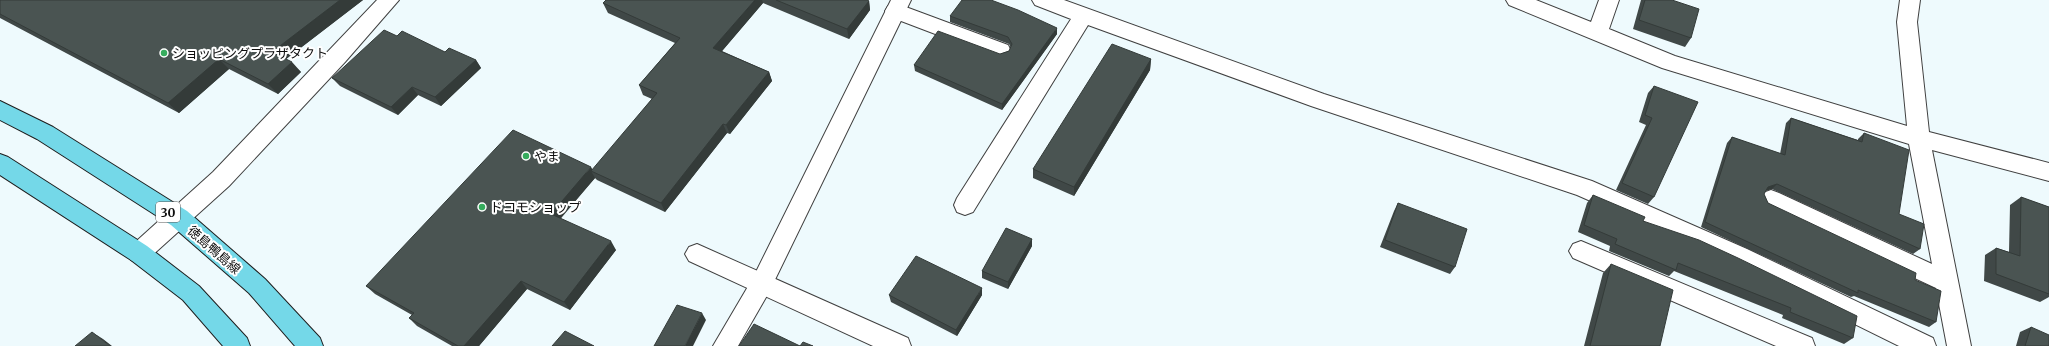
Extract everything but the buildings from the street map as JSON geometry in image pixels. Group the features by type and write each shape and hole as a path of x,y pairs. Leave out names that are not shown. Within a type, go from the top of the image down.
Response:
{"main road":[{"name":"徳島鴨島線","path":"0,110 45,133 179,218 257,286 311,346"},
{"path":"0,163 139,253 191,293 238,346"}],"street":[{"path":"139,253 221,179 389,0"},
{"path":"1042,0 1318,100 1584,188 1738,256 1924,346"},
{"path":"1516,0 1668,62 1919,138 2049,172"},
{"path":"1597,33 1609,0"},
{"path":"1910,0 1907,22 1919,138 1959,346"},
{"path":"725,346 761,285 898,6 1002,51"},
{"path":"965,205 1084,15"},
{"path":"1771,200 1947,282"},
{"path":"1581,251 1803,346"},
{"path":"697,254 761,285 899,346"}],"place":[{"name":"ショッピングプラザタクト","path":"164,53"},
{"name":"やま","path":"526,156"},
{"name":"ドコモショップ","path":"482,207"}]}
